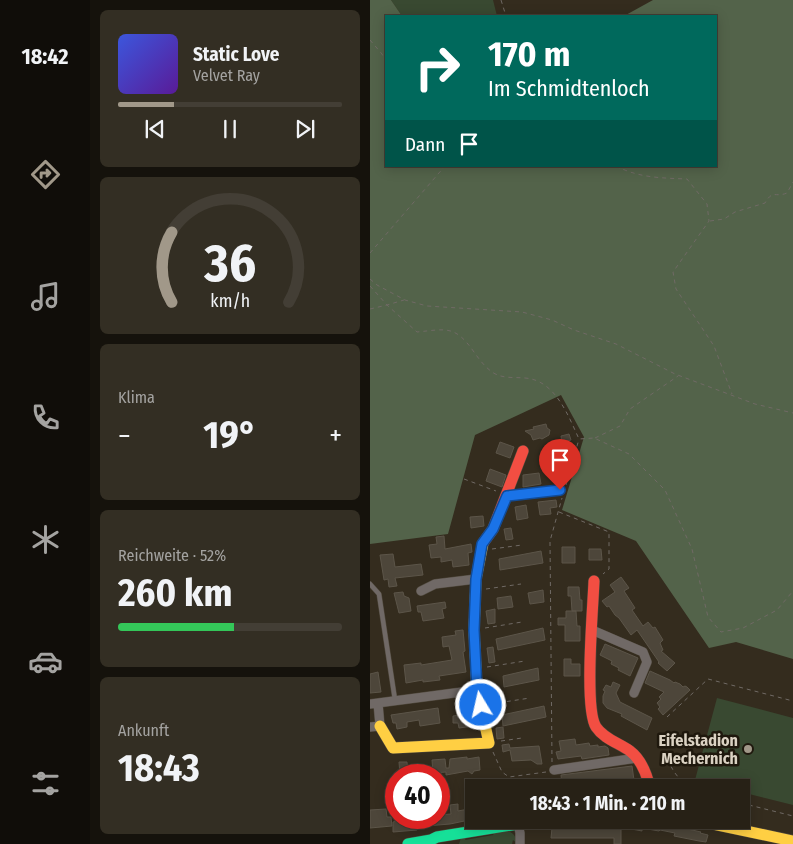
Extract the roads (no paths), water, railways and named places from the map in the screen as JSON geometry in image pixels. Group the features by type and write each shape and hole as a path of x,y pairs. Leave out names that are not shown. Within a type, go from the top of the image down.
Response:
{"street":[{"path":"477,690 374,704 375,726 392,748 489,743 477,690 474,630 476,579 482,544 493,529 523,451"},
{"path":"507,496 563,492"},
{"path":"421,591 435,584 476,579"},
{"path":"594,581 590,680 593,722 600,732 637,758 641,763 647,779"},
{"path":"592,630 611,636 643,652 647,662 634,692"},
{"path":"553,770 637,758"},
{"path":"408,844 436,842 437,837 451,839 496,829"},
{"path":"519,829 520,844"},
{"path":"736,829 793,841"}],"lane":[{"path":"370,584 379,594 395,700"}],"place":[{"name":"Eifelstadion Mechernich","path":"748,749"}]}
